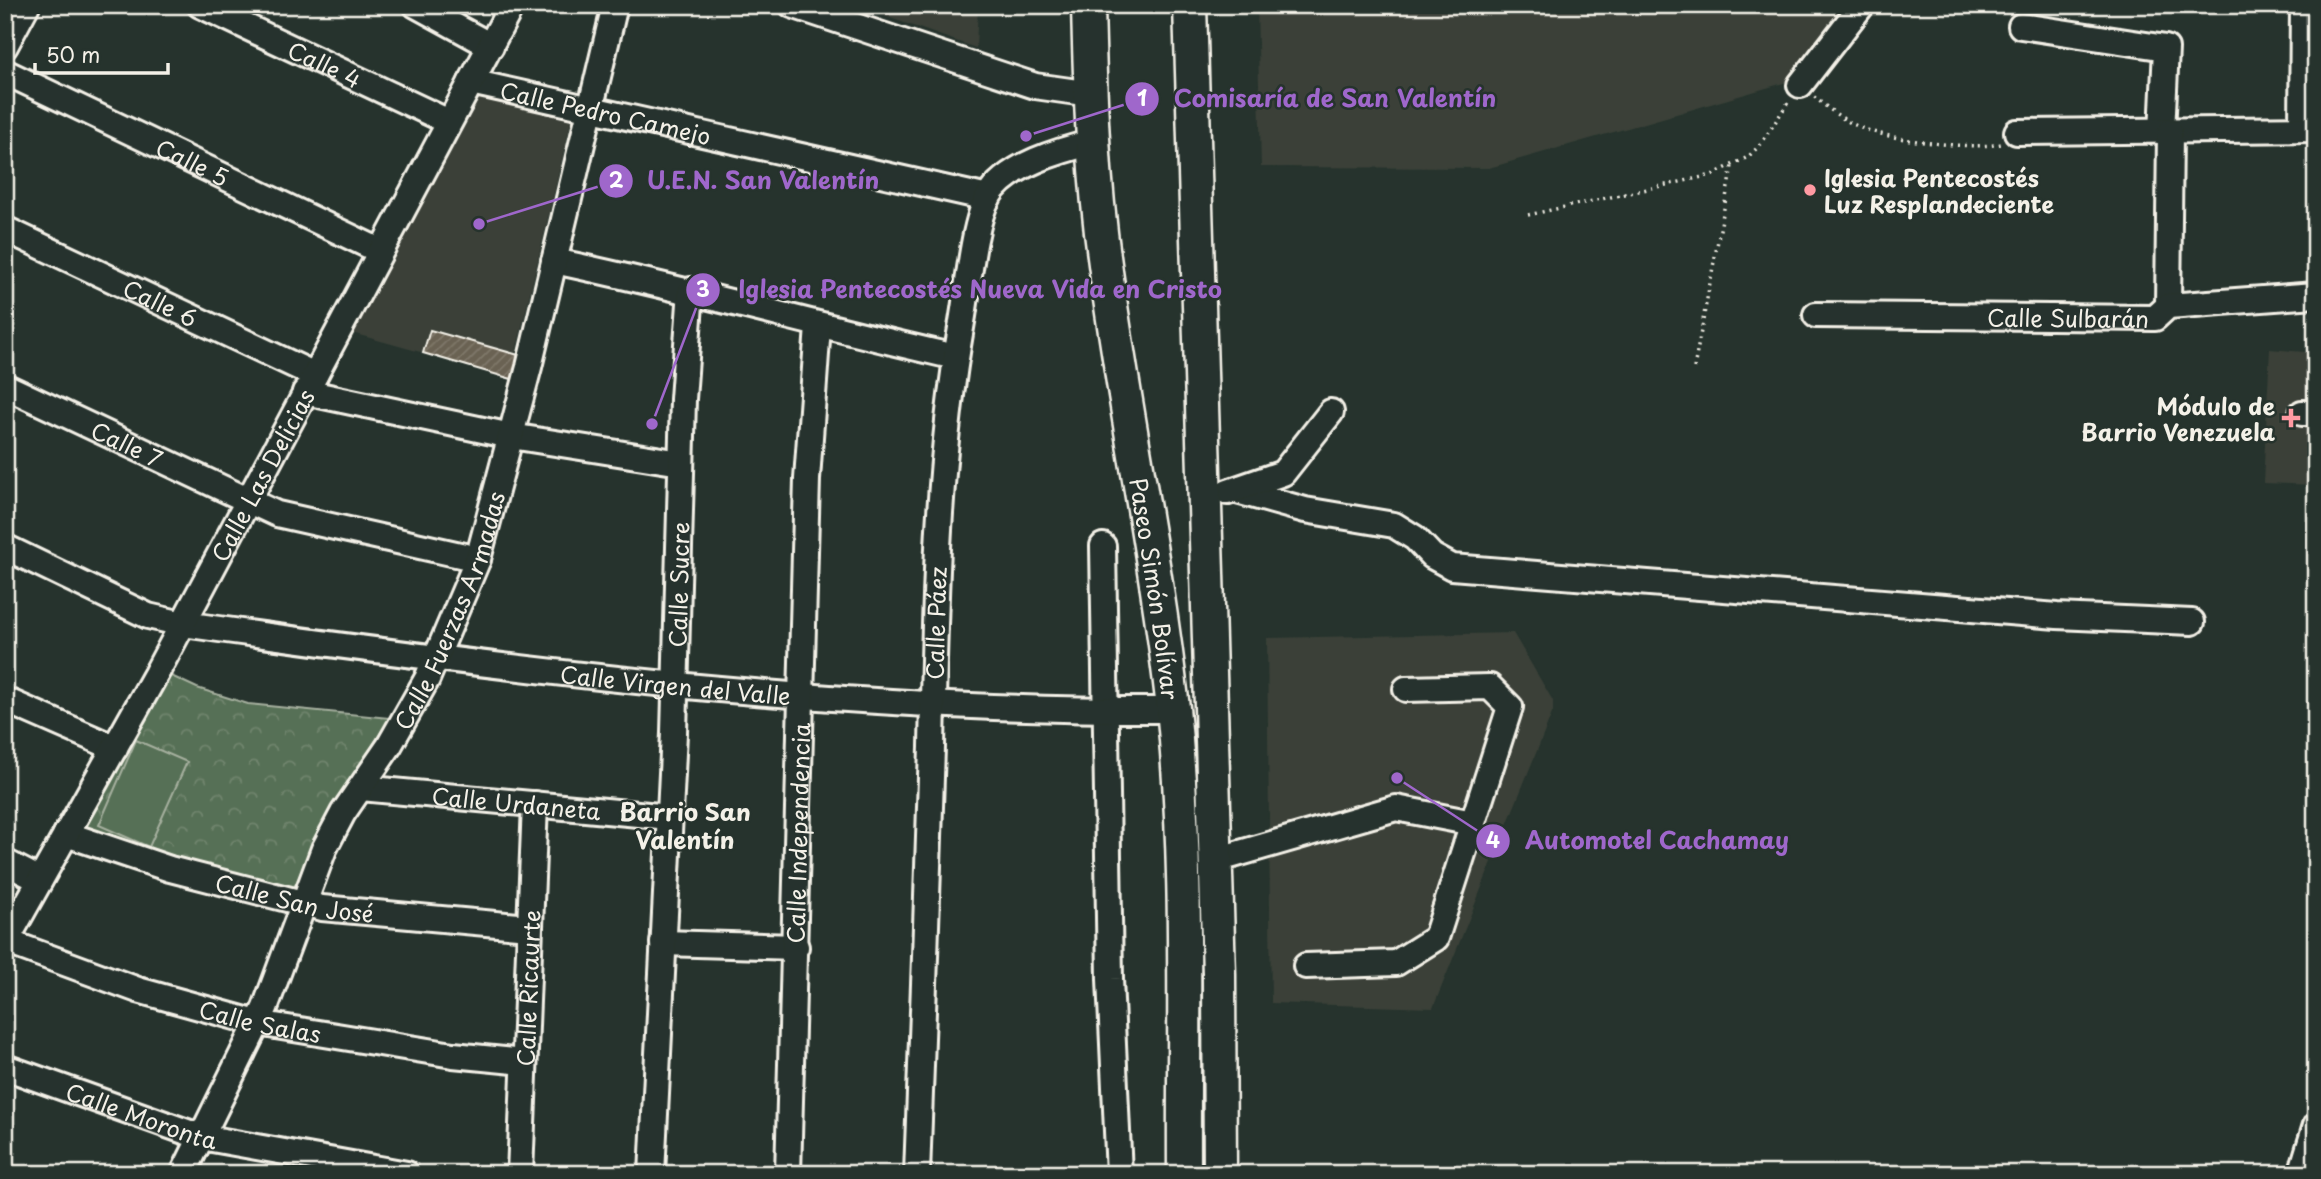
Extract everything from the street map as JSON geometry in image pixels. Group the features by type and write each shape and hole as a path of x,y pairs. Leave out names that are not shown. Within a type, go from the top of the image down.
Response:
{"main road":[{"name":"Paseo Simón Bolívar","path":"1088,5 1094,142 1105,266 1173,710 1180,845 1184,1174"},
{"name":"Paseo Simón Bolívar","path":"1190,5 1216,860 1220,1174"}],"street":[{"path":"5,46 27,5"},
{"name":"Calle 4","path":"200,5 449,122"},
{"path":"416,5 491,46"},
{"name":"Calle Las Delicias","path":"6,942 183,624 512,5"},
{"name":"Calle Fuerzas Armadas","path":"183,1174 257,1023 324,849 390,746 435,659 478,559 511,436 615,5"},
{"path":"792,5 1035,86 1091,94"},
{"path":"1800,85 1862,5"},
{"path":"2017,132 2309,129 2303,5"},
{"path":"2021,26 2166,48 2168,306"},
{"name":"Calle 5","path":"5,72 380,251"},
{"name":"Calle Pedro Camejo","path":"471,82 988,198"},
{"path":"988,198 1028,164 1058,151 1094,142"},
{"name":"Calle Páez","path":"917,1174 937,544 946,429 956,357 988,198"},
{"name":"Calle 6","path":"5,229 310,384 511,436 681,463"},
{"path":"554,261 691,290 818,326 956,357"},
{"name":"Calle Sucre","path":"652,1174 670,817 681,463 691,290"},
{"name":"Calle Sulbarán","path":"1816,315 2144,319 2160,316 2168,306 2316,295"},
{"name":"Calle Independencia","path":"788,1174 807,480 818,326"},
{"name":"Calle 7","path":"5,386 249,501 299,521 478,559"},
{"path":"1203,494 1237,491 1290,466 1331,412"},
{"path":"1237,491 1305,510 1394,525 1415,538 1432,556 1452,567 2057,617 2192,622"},
{"name":"Paseo Simón Bolívar","path":"1103,546 1104,710 1119,1174"},
{"name":"Calle Virgen del Valle","path":"5,547 148,616 183,624 435,659 675,685 932,704 1173,710"},
{"path":"1306,967 1396,963 1436,938 1510,706 1490,687 1406,690"},
{"path":"5,700 115,748"},
{"name":"Calle Urdaneta","path":"361,788 670,817"},
{"name":"Calle Ricaurte","path":"520,1174 536,804"},
{"path":"1216,860 1396,808 1473,823"},
{"name":"Calle San José","path":"66,834 158,866 304,904 353,912 530,927"},
{"path":"5,862 40,880"},
{"name":"Calle Salas","path":"6,942 138,990 257,1023 453,1055 524,1062"},
{"path":"663,943 796,947"},
{"name":"Calle Moronta","path":"5,1067 201,1137 407,1174"},
{"path":"2301,1174 2316,1125"}],"path":[{"path":"1528,215 1712,175 1732,166 1748,157 1761,144 1800,85 1856,126 1886,135 1976,147 2004,143 2017,132"},
{"path":"1694,368 1732,166"}],"shaded area":[{"path":"853,5 978,5 976,48"},
{"path":"1257,5 1849,5 1794,80 1489,168 1261,167"},
{"path":"480,92 573,114 510,377 352,333"},
{"name":"Módulo de Barrio Venezuela","path":"2270,349 2316,353 2316,485 2263,483"},
{"path":"1513,633 1553,701 1553,711 1433,1008 1271,1003 1267,638"}],"green space":[{"path":"167,674 197,688 248,704 390,718 324,822 293,890 166,858 84,830"},
{"path":"136,740 187,762 149,847 99,825"}],"building":[{"path":"430,330 522,356 515,380 423,353"}],"place":[{"name":"Comisaría de San Valentín","path":"1026,136"},
{"name":"Iglesia Pentecostés Luz Resplandeciente","path":"1810,190"},
{"name":"U.E.N. San Valentín","path":"479,224"},
{"name":"Módulo de Barrio Venezuela","path":"2291,418"},
{"name":"Iglesia Pentecostés Nueva Vida en Cristo","path":"652,424"},
{"name":"Automotel Cachamay","path":"1397,778"}],"district":[{"name":"Barrio San Valentín","path":"685,825"}]}
